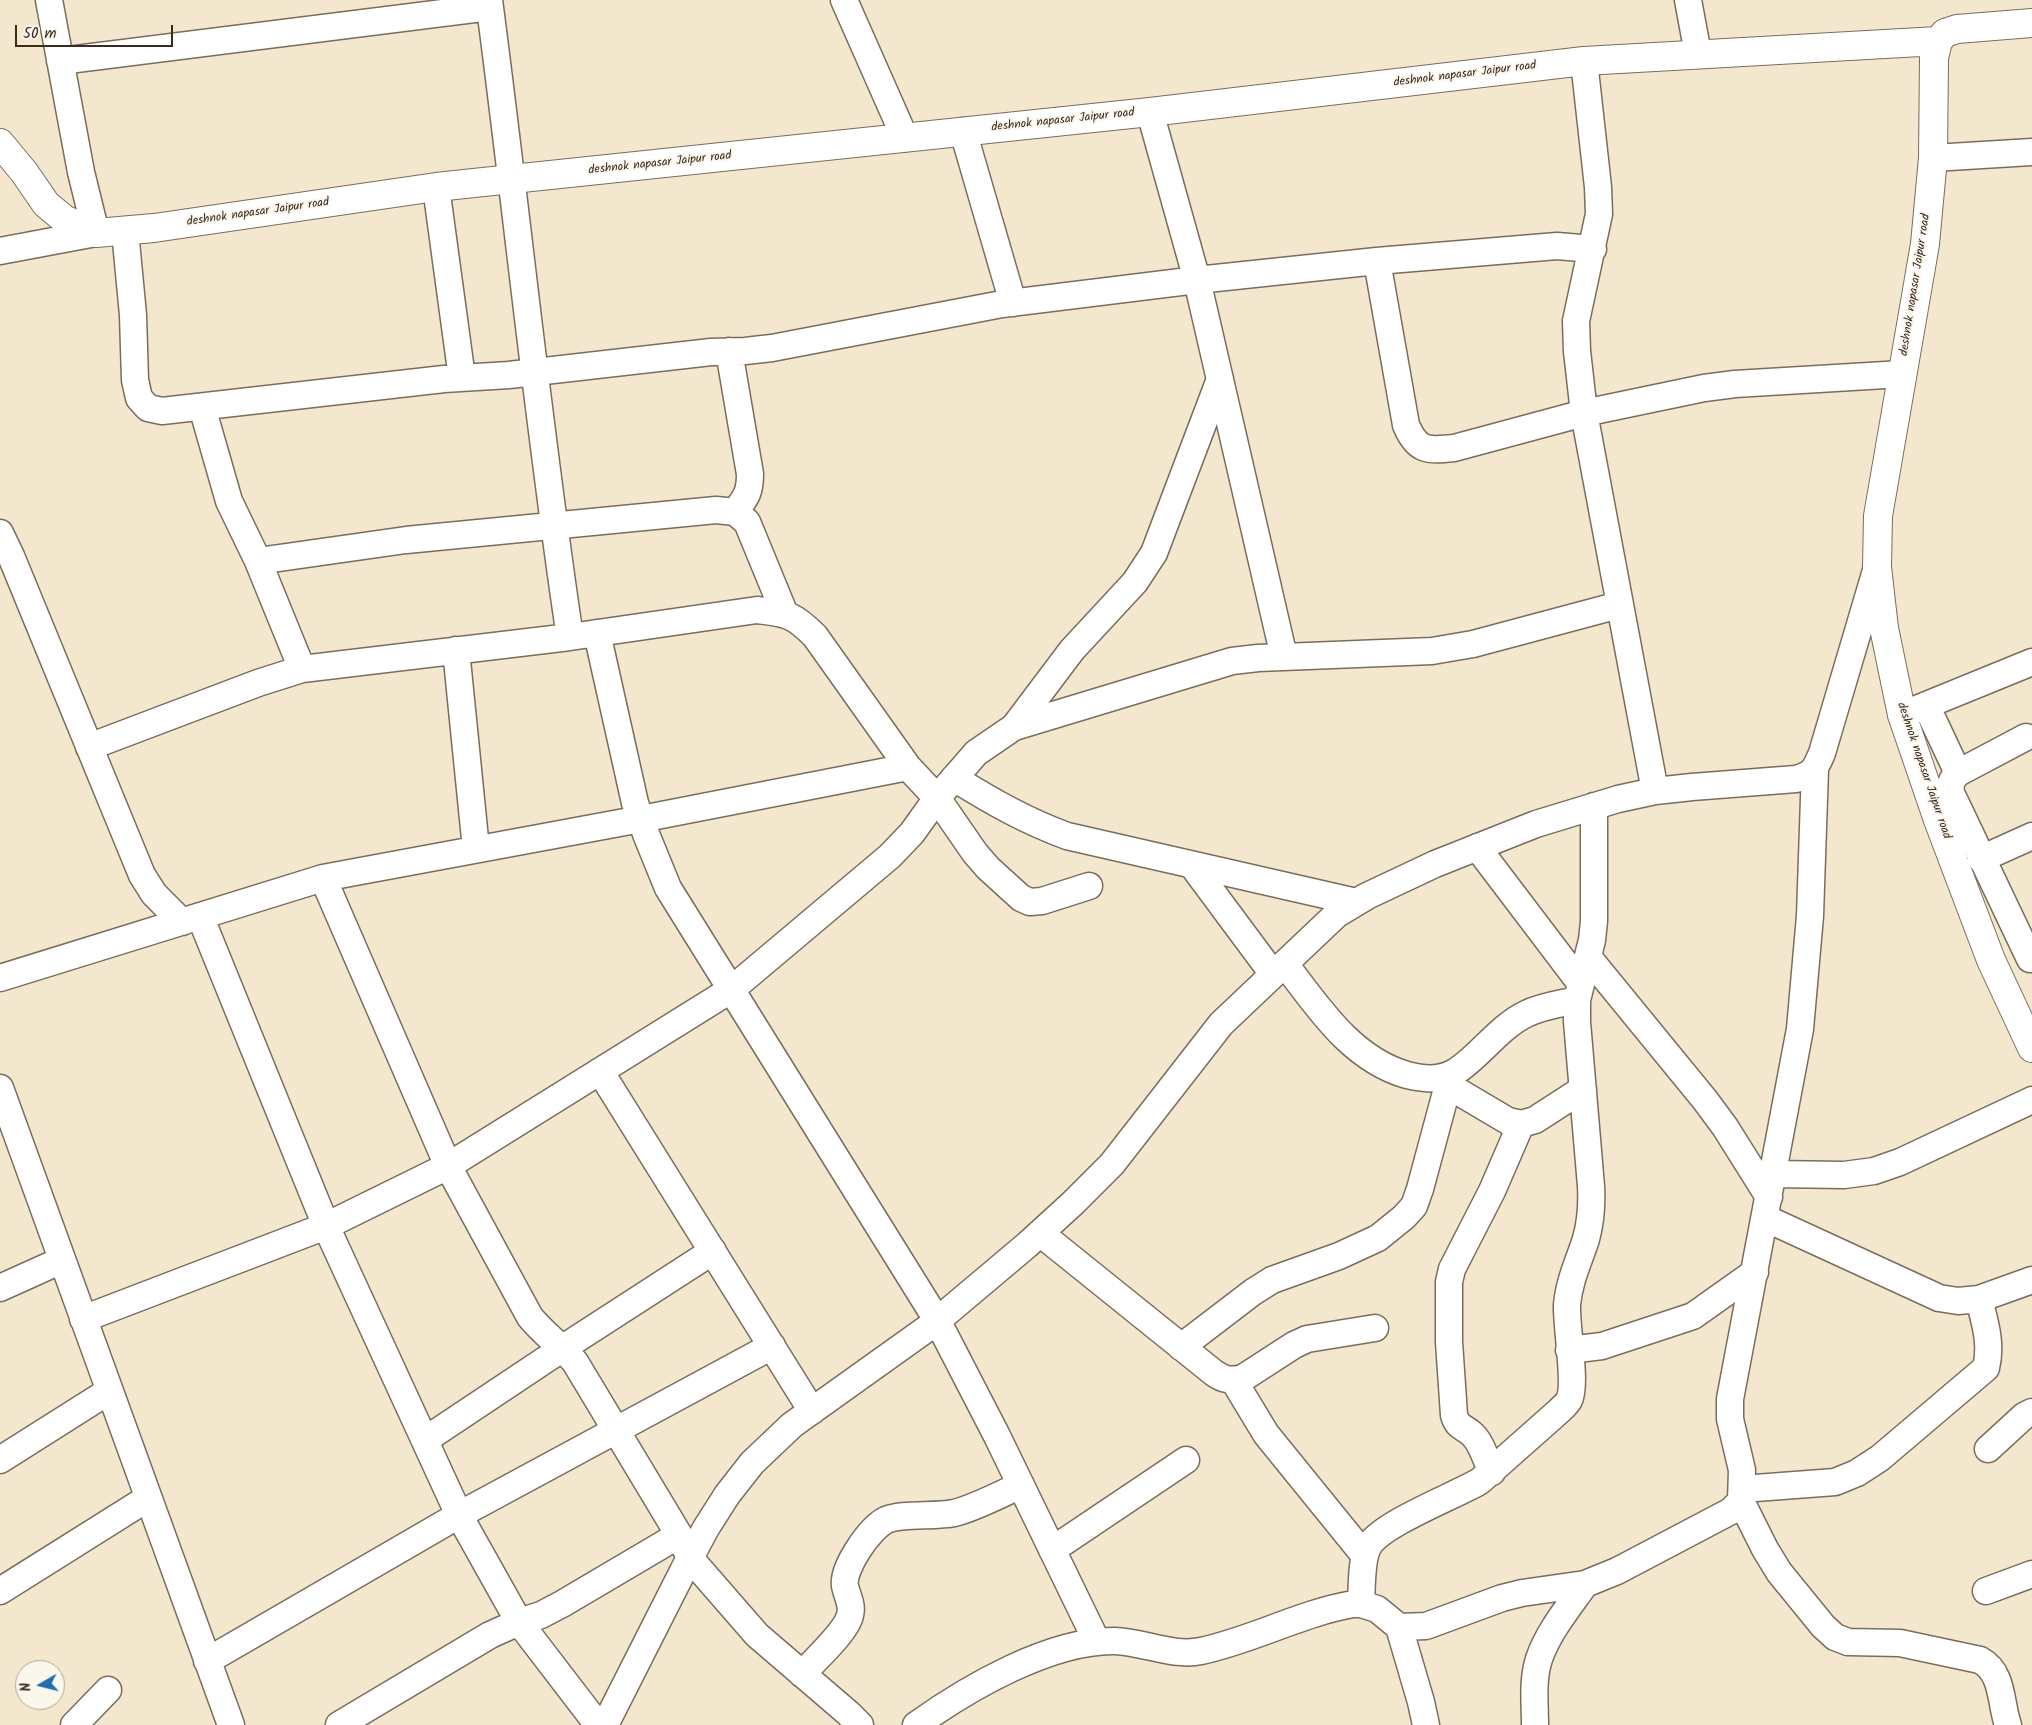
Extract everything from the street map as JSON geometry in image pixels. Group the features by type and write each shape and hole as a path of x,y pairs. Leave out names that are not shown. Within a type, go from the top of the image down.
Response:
{"main road":[{"path":"1938,41 1945,33 1957,28 2032,23"},
{"name":"deshnok napasar Jaipur road","path":"0,143 24,172 46,204 64,219 96,233 125,231 436,187 1150,112 1584,60 1938,41 1934,58 1932,158 1925,244 1878,516 1877,567 1884,628 1914,710 1938,820 1991,960 2032,1048"}],"street":[{"path":"0,250 96,233 81,172 49,0"},
{"path":"844,0 906,138"},
{"path":"1688,0 1698,54"},
{"path":"60,61 489,4 554,524 570,637"},
{"path":"1584,60 1598,187 1599,214 1576,321 1577,350 1584,413 1654,791"},
{"path":"1150,112 1197,280 1284,656"},
{"path":"962,131 1013,303"},
{"path":"1932,158 2032,152"},
{"path":"436,187 462,378"},
{"path":"125,231 139,398 148,408 162,411 702,353 772,348 1013,303 1197,280 1377,261 1557,246 1593,249"},
{"path":"1377,261 1406,425 1412,439 1424,448 1437,450 1454,448 1584,413 1734,384 1902,374"},
{"path":"729,351 750,474 750,488 747,496 735,512"},
{"path":"1014,727 1072,650 1135,582 1154,553 1220,380"},
{"path":"202,407 230,500 258,561 302,669"},
{"path":"258,561 406,540 554,524 716,510 735,512 747,522 784,612"},
{"path":"0,533 6,559 89,748 142,875 154,894 191,919 326,1226 458,1515 519,1622 598,1725"},
{"path":"1877,567 1816,769 1810,916 1800,1029 1730,1399 1730,1419 1742,1470 1741,1495 1765,1549 1774,1565 1823,1626 1835,1637 1848,1642 1900,1642 1980,1660 1990,1665 1996,1675 2008,1725"},
{"path":"83,1319 326,1226 448,1166 732,989 890,856 912,833 937,798 976,753 1014,727 1232,661 1284,656 1432,651 1473,644 1619,604"},
{"path":"89,748 258,683 302,669 570,637 758,610 784,612 800,621 815,636 908,767 937,798 975,853 988,868 1021,898 1030,902 1042,901 1089,886"},
{"path":"597,633 629,782 640,819 668,888 937,1320 1021,1485 1097,1642"},
{"path":"456,650 476,850"},
{"path":"1958,773 1914,710 2032,662"},
{"path":"2026,737 1958,773 1951,780 1951,793 1981,860 2030,959"},
{"path":"0,978 323,878 908,767"},
{"path":"605,1725 684,1546 752,1463 792,1425 937,1320 1040,1233 1112,1164 1221,1024 1337,914 1367,896 1435,864 1536,824 1594,806 1654,791 1796,779 1806,776 1816,769"},
{"path":"954,778 1008,811 1067,836 1356,902"},
{"path":"1361,1604 1365,1556 1368,1546 1384,1532 1410,1516 1466,1490 1492,1472 1569,1400 1572,1385 1567,1323 1569,1287 1586,1237 1592,1212 1577,1022 1579,992 1592,940 1594,921 1594,806"},
{"path":"1981,860 2032,836"},
{"path":"1477,847 1579,992"},
{"path":"1192,865 1279,969 1362,1053 1392,1070 1443,1082 1508,1121 1521,1124 1535,1120 1583,1089"},
{"path":"323,878 448,1166 530,1317 543,1333 563,1348 575,1362 684,1546 757,1635 848,1712 860,1725"},
{"path":"1588,957 1705,1100 1725,1127 1769,1197 1939,1298 1958,1301 1979,1299 2032,1280"},
{"path":"1181,1347 1253,1292 1272,1280 1357,1248 1378,1238 1404,1217 1414,1206 1420,1190 1443,1082 1506,1027 1524,1015 1579,992"},
{"path":"600,1072 812,1411"},
{"path":"0,1088 8,1135 62,1260 231,1725"},
{"path":"1769,1197 1844,1175 1874,1171 1900,1162 2032,1100"},
{"path":"1492,1472 1477,1440 1472,1434 1462,1429 1456,1423 1454,1415 1449,1342 1450,1282 1457,1256 1492,1191 1521,1124"},
{"path":"1040,1233 1214,1374 1224,1379 1234,1381 1243,1378 1294,1345 1307,1339 1375,1328"},
{"path":"425,1440 563,1348 713,1252"},
{"path":"0,1288 62,1260"},
{"path":"1569,1350 1609,1344 1694,1316 1755,1272"},
{"path":"1741,1495 1835,1482 1857,1473 1880,1458 1986,1368 1989,1354 1989,1335 1979,1299"},
{"path":"208,1661 458,1515 772,1346"},
{"path":"1234,1381 1266,1434 1365,1556"},
{"path":"0,1460 109,1391"},
{"path":"1988,1449 2024,1416 2032,1412"},
{"path":"1052,1550 1186,1460"},
{"path":"802,1674 846,1626 850,1616 851,1605 845,1586 844,1574 876,1527 886,1520 898,1517 936,1516 957,1512 1021,1485"},
{"path":"1399,1627 1426,1626 1502,1598 1522,1593 1585,1584 1617,1571 1732,1511 1741,1495"},
{"path":"0,1591 148,1498"},
{"path":"339,1725 490,1634 519,1622 541,1616 562,1604 684,1546"},
{"path":"1986,1591 2032,1574"},
{"path":"1535,1725 1535,1680 1538,1660 1546,1641 1585,1584"},
{"path":"916,1725 949,1702 1020,1665 1058,1650 1097,1642 1118,1641 1171,1651 1201,1651 1343,1606 1361,1604 1376,1609 1399,1627 1426,1725"},
{"path":"74,1725 108,1690"}]}
